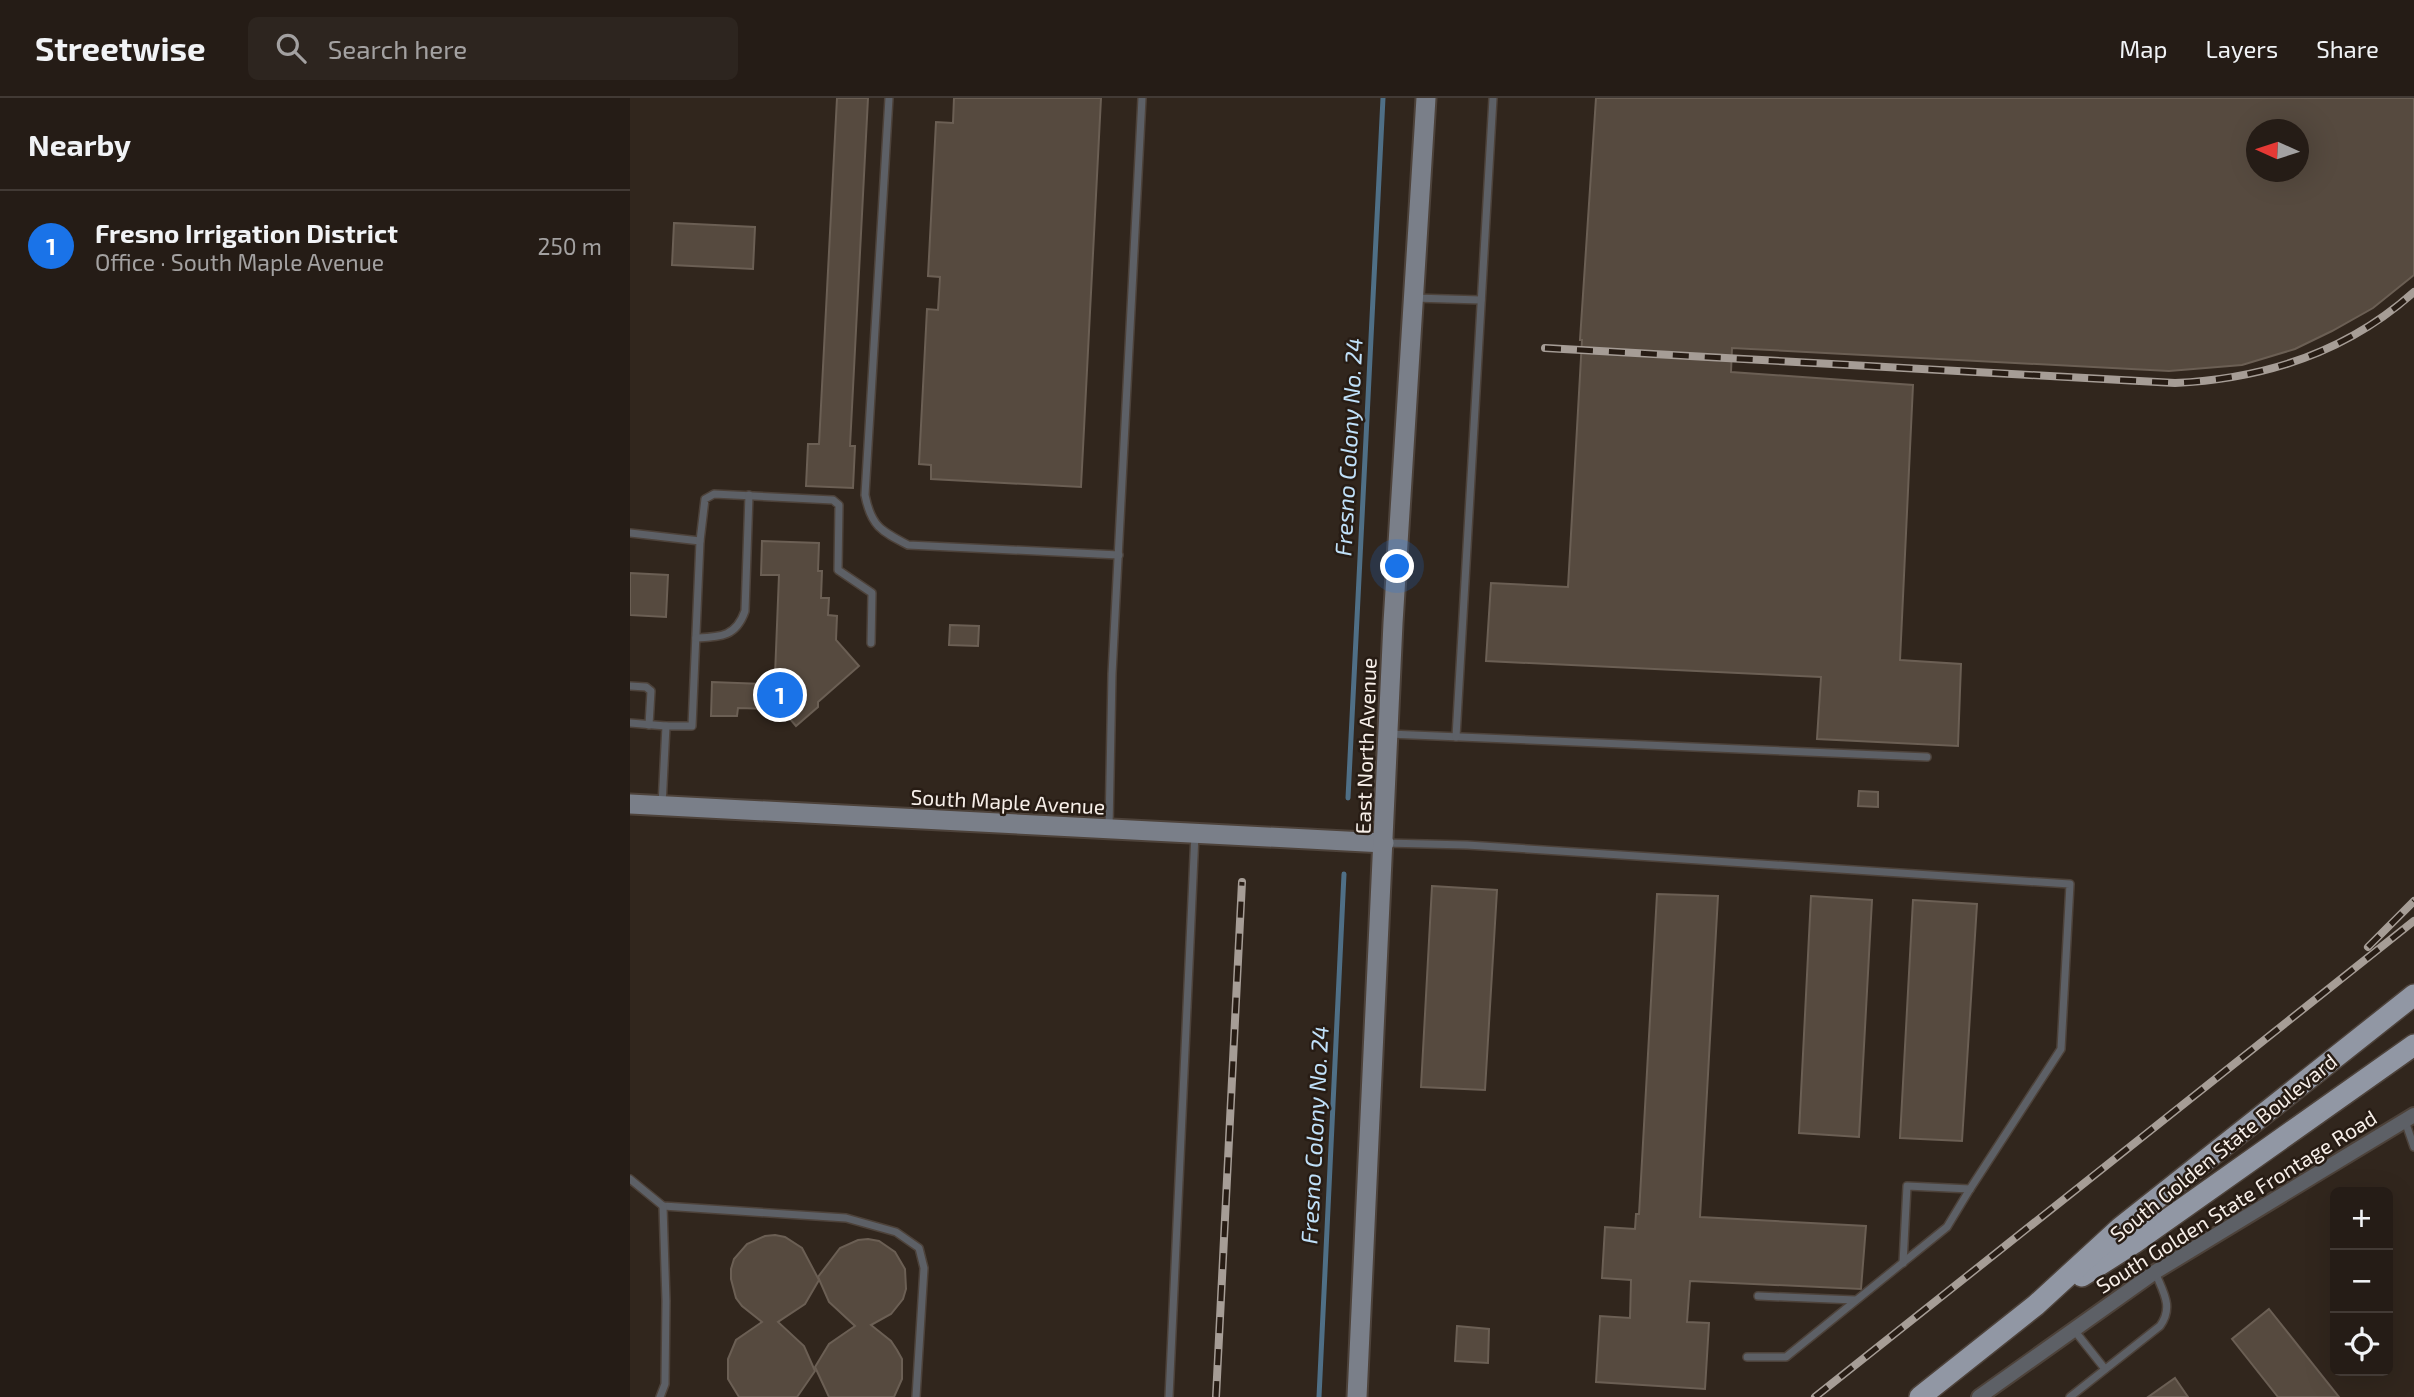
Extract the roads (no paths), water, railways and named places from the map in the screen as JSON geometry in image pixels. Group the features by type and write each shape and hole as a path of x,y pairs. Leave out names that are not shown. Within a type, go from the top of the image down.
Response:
{"main road":[{"name":"South Golden State Boulevard","path":"1920,1397 2036,1305 2120,1228 2414,995"},
{"name":"South Golden State Boulevard","path":"2036,1305 2134,1243 2414,1045"}],"street":[{"name":"East North Avenue","path":"1357,1397 1388,734 1426,98"},
{"name":"South Maple Avenue","path":"630,804 1384,843"},
{"name":"South Golden State Frontage Road","path":"1979,1397 2155,1272 2409,1118"}],"lane":[{"path":"889,98 866,495 870,516 880,530 908,545 1119,555"},
{"path":"1109,829 1112,674 1142,98"},
{"path":"1456,737 1493,98"},
{"path":"1413,298 1481,300"},
{"path":"630,723 692,726 700,541 705,499 715,494 834,500 839,505 837,565 842,573 872,593 871,643"},
{"path":"696,638 717,637 731,632 741,624 746,611 749,495"},
{"path":"630,533 700,541"},
{"path":"630,686 646,687 651,691 649,725"},
{"path":"662,806 666,726"},
{"path":"1388,734 1927,757"},
{"path":"1169,1397 1195,833"},
{"path":"1384,843 1468,845 2070,884 2061,1049 1947,1227 1786,1357 1747,1357"},
{"path":"2409,1118 2414,1147"},
{"path":"630,1179 663,1206 846,1218 896,1232 919,1248 925,1268 916,1397"},
{"path":"1903,1264 1907,1186 1970,1189"},
{"path":"660,1397 665,1384 663,1206"},
{"path":"2070,1397 2160,1326 2168,1315 2167,1304 2155,1272"},
{"path":"1758,1296 1856,1300"},
{"path":"2074,1329 2105,1369"}],"waterway":[{"name":"Fresno Colony No. 24","path":"1348,798 1383,98"},
{"name":"Fresno Colony No. 24","path":"1319,1397 1344,874"}],"railway":[{"path":"1545,348 2175,383 2240,376 2303,358 2361,331 2414,292"},
{"path":"1216,1397 1242,882"},
{"path":"2368,947 2414,901"},
{"path":"1815,1397 2414,921"}],"place":[{"name":"Fresno Irrigation District","path":"780,695"}]}
